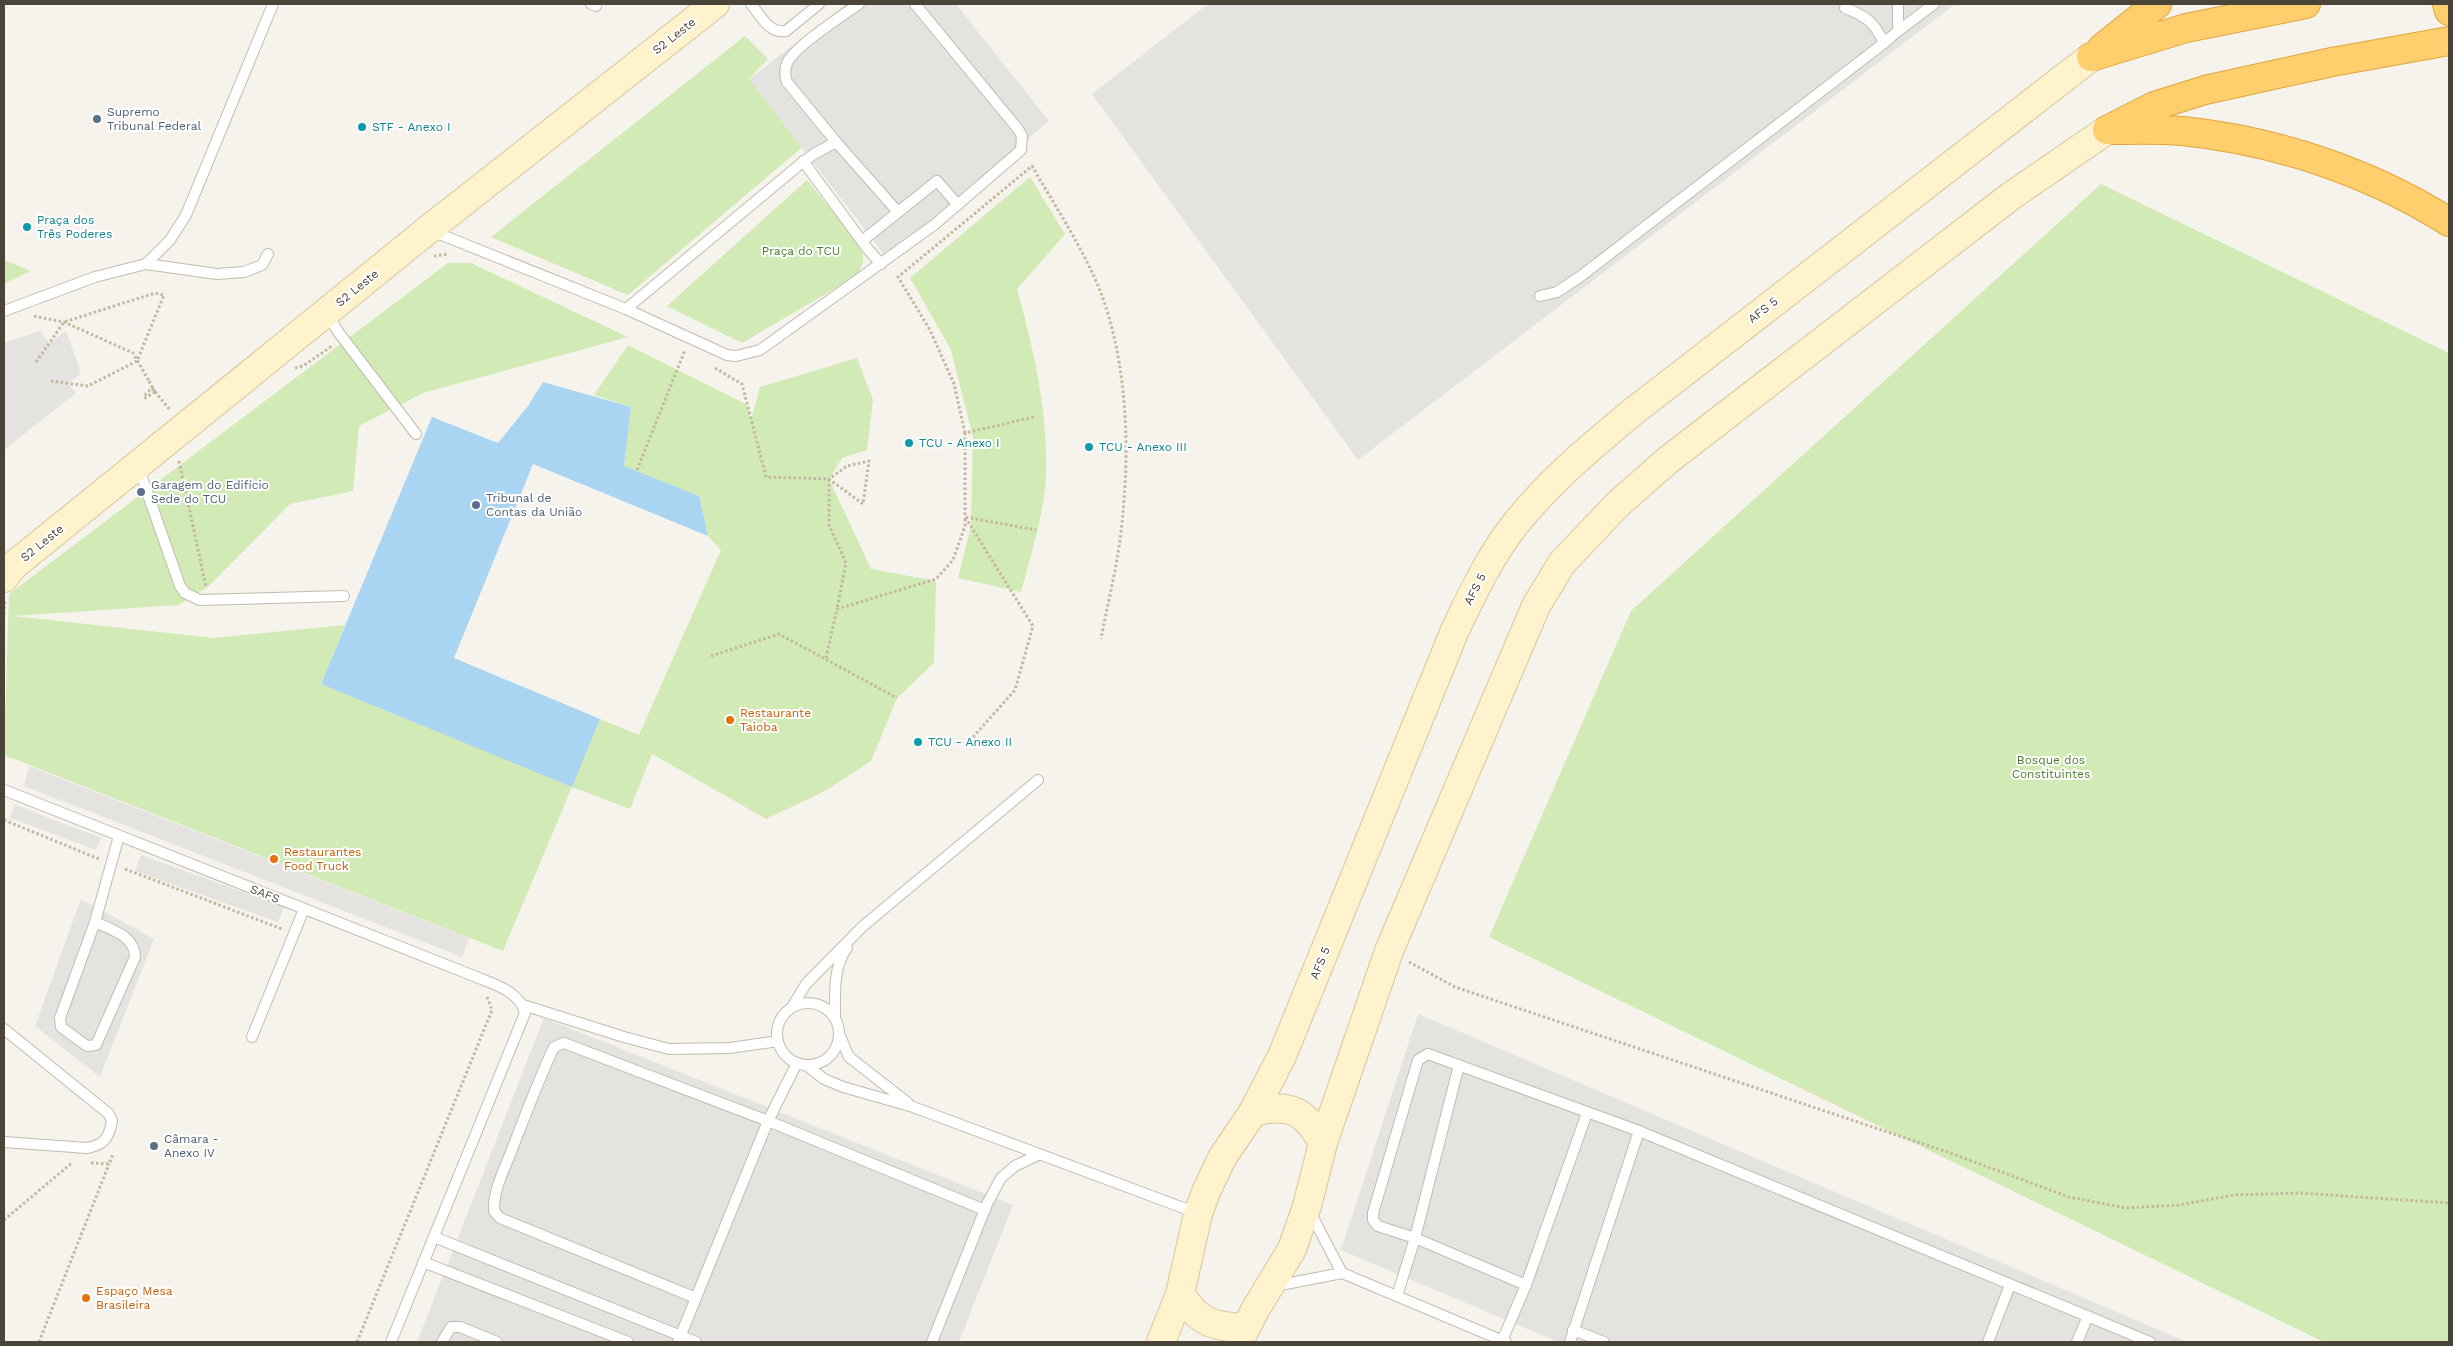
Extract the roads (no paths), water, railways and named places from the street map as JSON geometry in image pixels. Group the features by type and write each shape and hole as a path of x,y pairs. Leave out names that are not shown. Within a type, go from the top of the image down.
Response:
{"highway":[{"path":"2091,57 2156,4"},
{"path":"2091,57 2186,28 2306,4"},
{"path":"2447,4 2449,11"},
{"path":"2107,130 2154,106 2204,90 2332,62 2449,41"},
{"path":"2107,130 2182,131 2237,139 2294,152 2343,168 2428,208 2449,222"}],"main road":[{"name":"S2 Leste","path":"4,578 13,566 429,229 715,4"},
{"name":"AFS 5","path":"1161,1342 1180,1294 1198,1214 1222,1158 1253,1112 1282,1056 1455,630 1484,572 1512,527 1563,471 1634,411 2091,57"},
{"path":"1180,1294 1192,1312 1208,1323 1242,1335 1292,1249 1307,1206 1324,1143 1389,951 1536,606 1562,563 1618,504 1668,460 2011,196 2107,130"},
{"path":"1253,1112 1275,1107 1298,1111 1314,1126 1324,1143"}],"lane":[{"path":"146,264 170,240 186,215 273,4"},
{"path":"751,4 771,29 781,32 786,31 819,4"},
{"path":"859,4 800,48 788,62 785,73 787,82 836,142 898,212"},
{"path":"429,229 626,309 727,355 748,354 760,350 881,264 958,205 1020,150 1022,136 915,4"},
{"path":"1898,4 1898,30"},
{"path":"1540,296 1556,292 1581,276 1934,4"},
{"path":"1845,8 1863,15 1873,22 1884,43"},
{"path":"626,309 804,162 836,142"},
{"path":"804,162 881,264"},
{"path":"862,241 937,181 958,205"},
{"path":"4,311 94,277 146,264 217,274 244,272 262,265 268,254"},
{"path":"327,313 339,333 416,434"},
{"path":"138,466 180,586 185,593 200,600 344,596"},
{"path":"1038,780 862,927 806,984 792,1007 779,1022 778,1042 785,1054 824,1079 913,1107 1198,1214"},
{"name":"SAFS","path":"4,790 501,987 523,1005"},
{"path":"95,922 128,938 135,947 135,957 96,1045 87,1046 60,1024 95,922 119,836"},
{"path":"252,1036 304,909"},
{"path":"862,927 842,954 835,987 835,1017 840,1036 850,1057 913,1107"},
{"path":"792,1007 811,1002 820,1004 835,1017"},
{"path":"523,1005 669,1049 730,1048 778,1042"},
{"path":"391,1342 525,1013 523,1005"},
{"path":"4,1029 109,1114 112,1121 106,1139 99,1146 88,1148 4,1142"},
{"path":"801,1064 825,1061 838,1046 840,1036"},
{"path":"696,1298 500,1218 494,1211 494,1202 506,1165 538,1082 554,1047 564,1043 768,1122 985,1210"},
{"path":"1526,1285 1414,1238 1378,1226 1374,1220 1373,1213 1418,1060 1428,1054 1639,1131 2150,1342"},
{"path":"679,1339 768,1122 801,1064"},
{"path":"1397,1296 1460,1065"},
{"path":"1270,1286 1342,1273 1504,1341 1526,1285 1587,1113"},
{"path":"1570,1342 1639,1131"},
{"path":"932,1342 985,1210 1001,1178 1015,1166 1038,1155"},
{"path":"1307,1206 1342,1273"},
{"path":"434,1237 679,1339 696,1342"},
{"path":"423,1262 628,1342"},
{"path":"1988,1342 2010,1285"},
{"path":"2077,1342 2088,1316"},
{"path":"442,1342 451,1327 460,1327 497,1342"},
{"path":"1573,1330 1604,1342"}],"water":[{"path":"543,382 631,407 624,466 699,496 708,536 533,464 454,658 600,719 572,787 321,684 432,417 498,443 528,406"}],"place":[{"name":"Supremo Tribunal Federal","path":"97,119"},
{"name":"STF - Anexo I","path":"362,127"},
{"name":"Praça dos Três Poderes","path":"27,227"},
{"name":"TCU - Anexo I","path":"909,443"},
{"name":"TCU - Anexo III","path":"1089,447"},
{"name":"Garagem do Edifício Sede do TCU","path":"141,492"},
{"name":"Tribunal de Contas da União","path":"476,505"},
{"name":"Restaurante Taioba","path":"730,720"},
{"name":"TCU - Anexo II","path":"918,742"},
{"name":"Restaurantes Food Truck","path":"274,859"},
{"name":"Câmara - Anexo IV","path":"154,1146"},
{"name":"Espaço Mesa Brasileira","path":"86,1298"}],"park label":[{"name":"Praça do TCU","path":"801,251"},
{"name":"Bosque dos Constituintes","path":"2051,767"}]}
